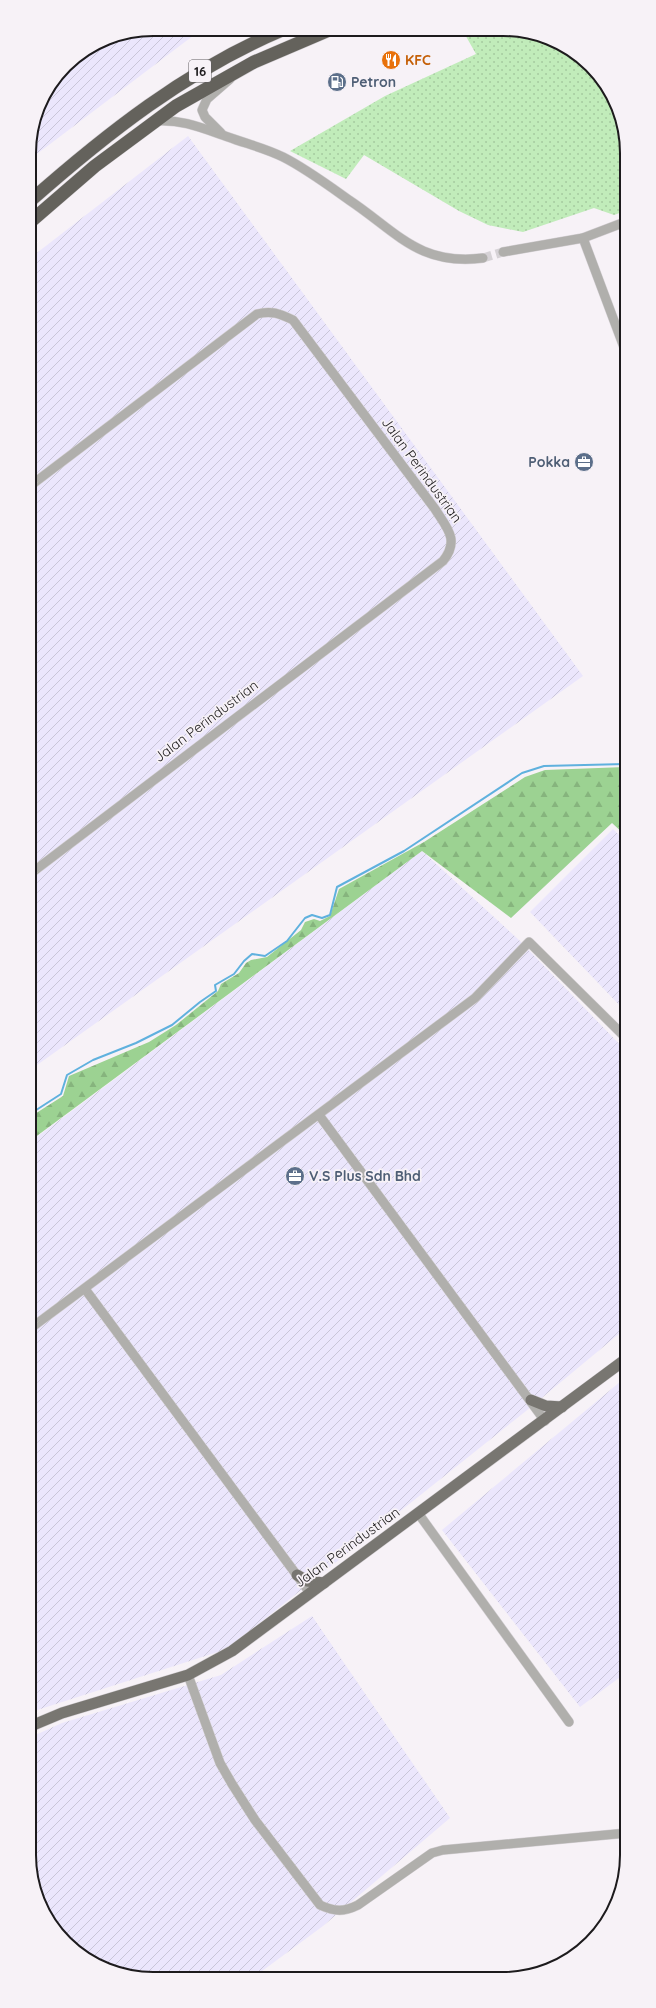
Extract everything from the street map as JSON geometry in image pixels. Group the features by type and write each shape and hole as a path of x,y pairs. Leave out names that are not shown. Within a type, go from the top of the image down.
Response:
{"highway":[{"name":"16","path":"36,196 82,156 169,90 224,58 270,36"},
{"name":"16","path":"36,217 95,166 176,106 254,62 315,36"}],"main road":[{"name":"Jalan Perindustrian","path":"62,1714 188,1675 232,1651 545,1421 620,1364"},
{"path":"530,1400 546,1406 562,1407"},
{"path":"297,1575 313,1582 324,1583"},
{"path":"36,1719 62,1714"},
{"path":"36,1724 62,1714"}],"street":[{"path":"222,134 205,118 202,110 207,99 227,83 231,74"},
{"path":"154,121 186,122 254,145 284,157 350,200 386,229 416,248 435,256 465,260 483,258"},
{"path":"503,252 583,238 620,224"},
{"path":"583,238 620,337"},
{"name":"Jalan Perindustrian","path":"36,481 257,314 268,311 293,320 435,509 450,533 451,546 443,561 36,869"},
{"path":"36,1324 86,1289 475,998 529,942 620,1032"},
{"path":"319,1115 545,1421"},
{"path":"86,1289 310,1593"},
{"path":"418,1513 569,1722"},
{"path":"188,1675 220,1763 232,1784 273,1845 320,1905 328,1909 345,1911 358,1906 432,1853 443,1850 620,1835"}],"shaded area":[{"path":"153,36 193,36 36,155 38,130 45,108 56,88 70,70 76,65 101,48 130,38"},
{"path":"188,136 583,676 36,1066 36,254"},
{"path":"613,829 620,836 620,1006 530,912"},
{"path":"422,851 519,940 620,1045 620,1333 526,1411 227,1649 36,1710 36,1138"},
{"path":"620,1382 620,1677 580,1707 442,1530"},
{"path":"312,1616 450,1818 323,1926 261,1972 153,1972 130,1970 115,1966 88,1952 70,1938 52,1914 45,1900 38,1878 36,1855 36,1735 62,1723 221,1675"}],"green space":[{"path":"466,36 503,36 526,38 541,42 562,52 586,70 596,82 608,101 618,130 620,145 620,213 614,215 594,208 523,232 488,225 459,211 364,155 346,179 290,151 385,96 476,54"},
{"path":"620,767 620,830 612,823 511,918 422,851 36,1137 36,1113 63,1096 69,1076 149,1042 176,1025 218,991 221,984 239,973 246,963 251,960 267,957 301,930 305,922 314,919 320,921 330,916 339,889 424,842 525,777 545,770"}],"waterway":[{"path":"36,1110 61,1094 67,1075 93,1060 136,1043 172,1025 216,991 215,985 234,974 244,961 252,954 265,956 287,941 305,918 312,915 322,918 330,915 337,887 404,851 522,773 544,766 620,764"}],"tunnel":[{"path":"483,258 503,252"}],"place":[{"name":"KFC","path":"391,60"},
{"name":"Petron","path":"337,82"},
{"name":"Pokka","path":"584,462"},
{"name":"V.S Plus Sdn Bhd","path":"295,1176"}]}
